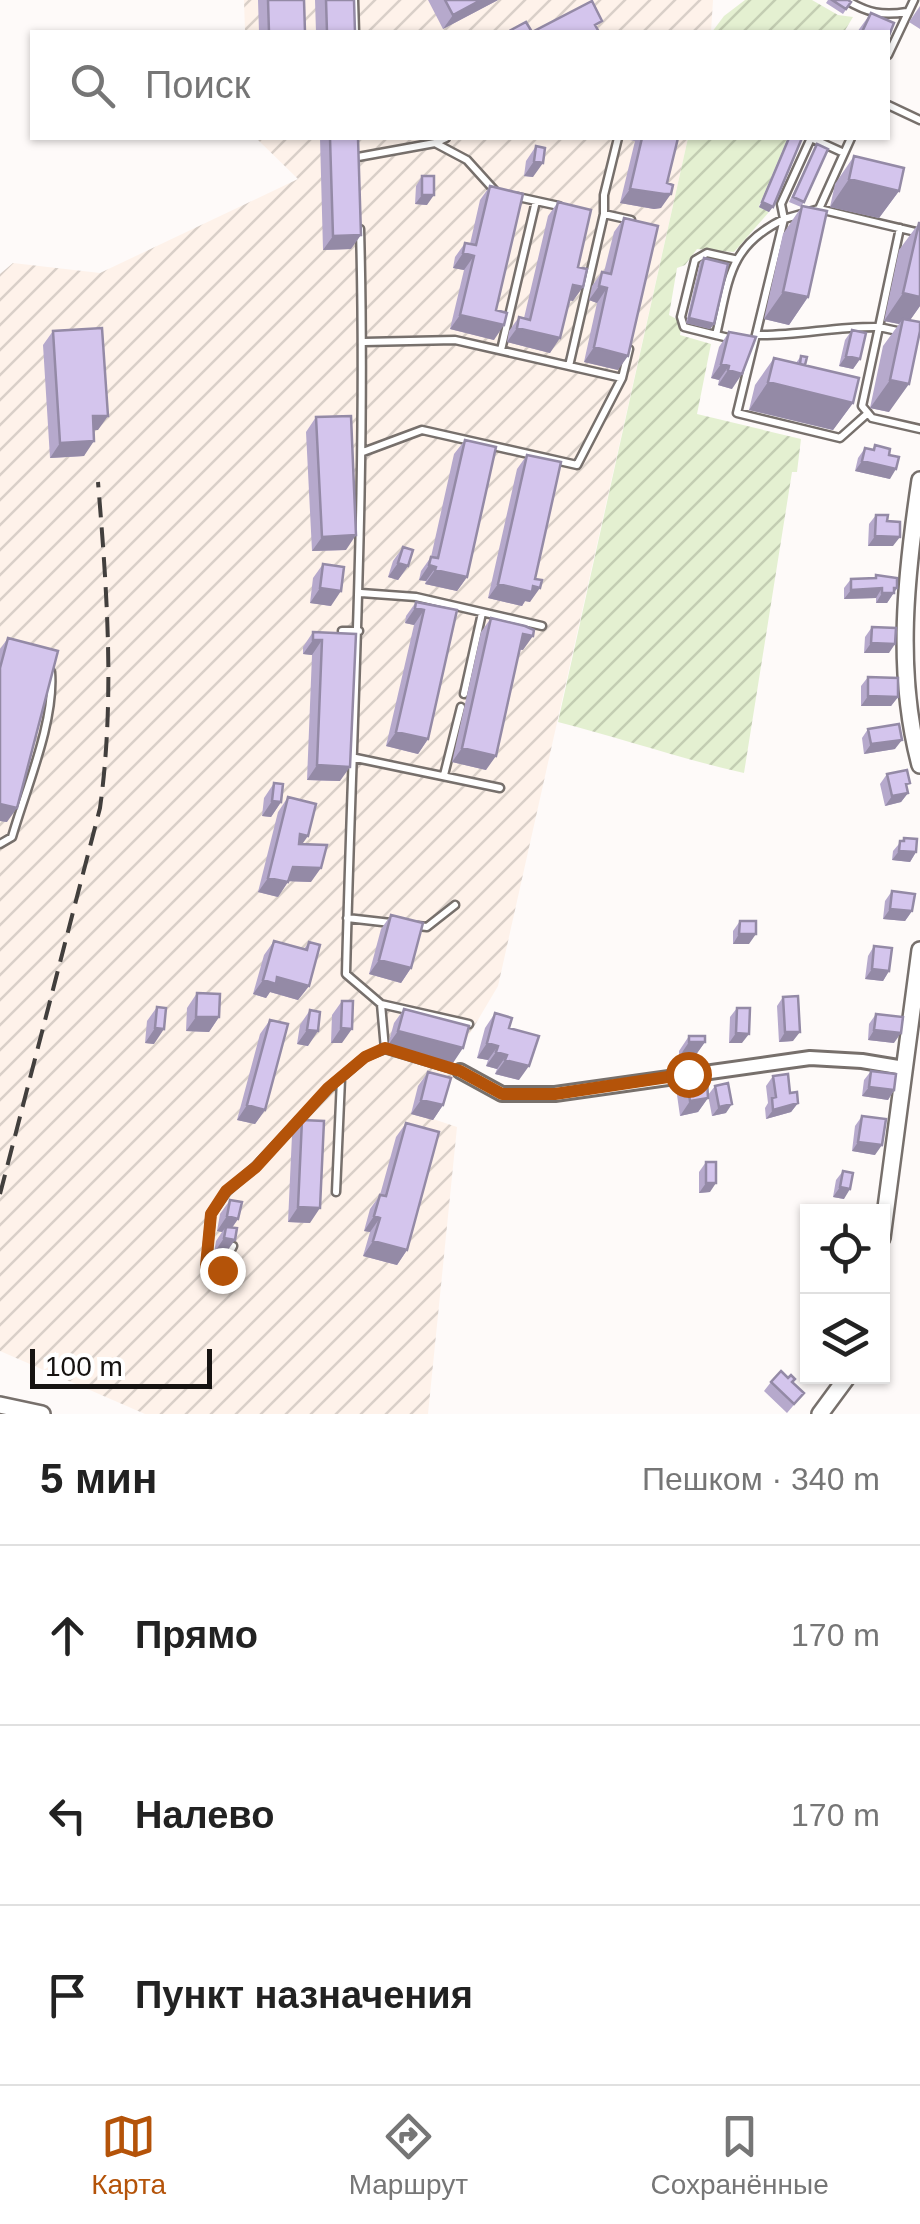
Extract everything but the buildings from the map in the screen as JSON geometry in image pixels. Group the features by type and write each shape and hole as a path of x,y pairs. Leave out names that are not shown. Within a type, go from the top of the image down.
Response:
{"street":[{"path":"920,480 911,541 905,658 905,694 920,764"},
{"path":"886,1204 920,950"},
{"path":"460,1071 502,1094 555,1094 810,1058 904,1068"},
{"path":"820,1414 842,1384"},
{"path":"0,1405 42,1414"}],"lane":[{"path":"354,0 355,30"},
{"path":"846,0 868,13 907,12"},
{"path":"890,51 914,0"},
{"path":"890,107 920,120"},
{"path":"358,140 359,176"},
{"path":"358,158 442,140"},
{"path":"569,366 618,140"},
{"path":"809,140 781,204 784,219 737,413 840,438 868,414"},
{"path":"815,140 844,153"},
{"path":"818,208 849,140"},
{"path":"436,143 467,160 494,191 565,208"},
{"path":"501,350 536,201"},
{"path":"716,334 734,259 766,227 818,208 920,233"},
{"path":"360,212 364,342 361,593 351,757 346,974 381,1004 469,1024"},
{"path":"604,214 639,222"},
{"path":"900,228 862,406 872,418 920,429"},
{"path":"734,259 707,253 695,260 682,317 684,327 754,339 856,326 906,333"},
{"path":"364,342 455,340 622,378"},
{"path":"363,452 422,430 578,465 622,378 630,340"},
{"path":"361,593 416,598 542,626"},
{"path":"464,694 482,613"},
{"path":"342,631 359,632"},
{"path":"0,844 12,836 48,717 52,689 49,658"},
{"path":"444,775 460,707"},
{"path":"351,757 500,788"},
{"path":"411,925 427,927 455,905"},
{"path":"348,918 396,924"},
{"path":"381,1004 385,1048"},
{"path":"232,1246 222,1270 206,1266 211,1214 226,1191 256,1167 365,1057 385,1048 460,1071"},
{"path":"336,1192 341,1078"}],"shaded area":[{"path":"244,0 713,0 711,30 245,30"},
{"path":"258,140 688,140 498,986 453,1062 460,1071 441,1092 433,1119 457,1127 428,1414 145,1414 0,1351 0,274 13,263 100,273 298,179"}],"green space":[{"path":"745,0 812,0 838,15 853,17 845,30 714,30"},
{"path":"688,140 787,140 759,206 769,212 734,252 697,249 685,265 677,268 669,315 682,322 680,335 711,344 697,414 801,439 797,472 792,472 744,773 558,722"}],"railway":[{"path":"0,1194 100,808 108,686 107,604 98,482"}],"route":[{"path":"222,1270 206,1266 206,1244 211,1214 226,1191 256,1167 328,1088 365,1057 385,1048 460,1071 502,1094 555,1094 688,1074"}]}
